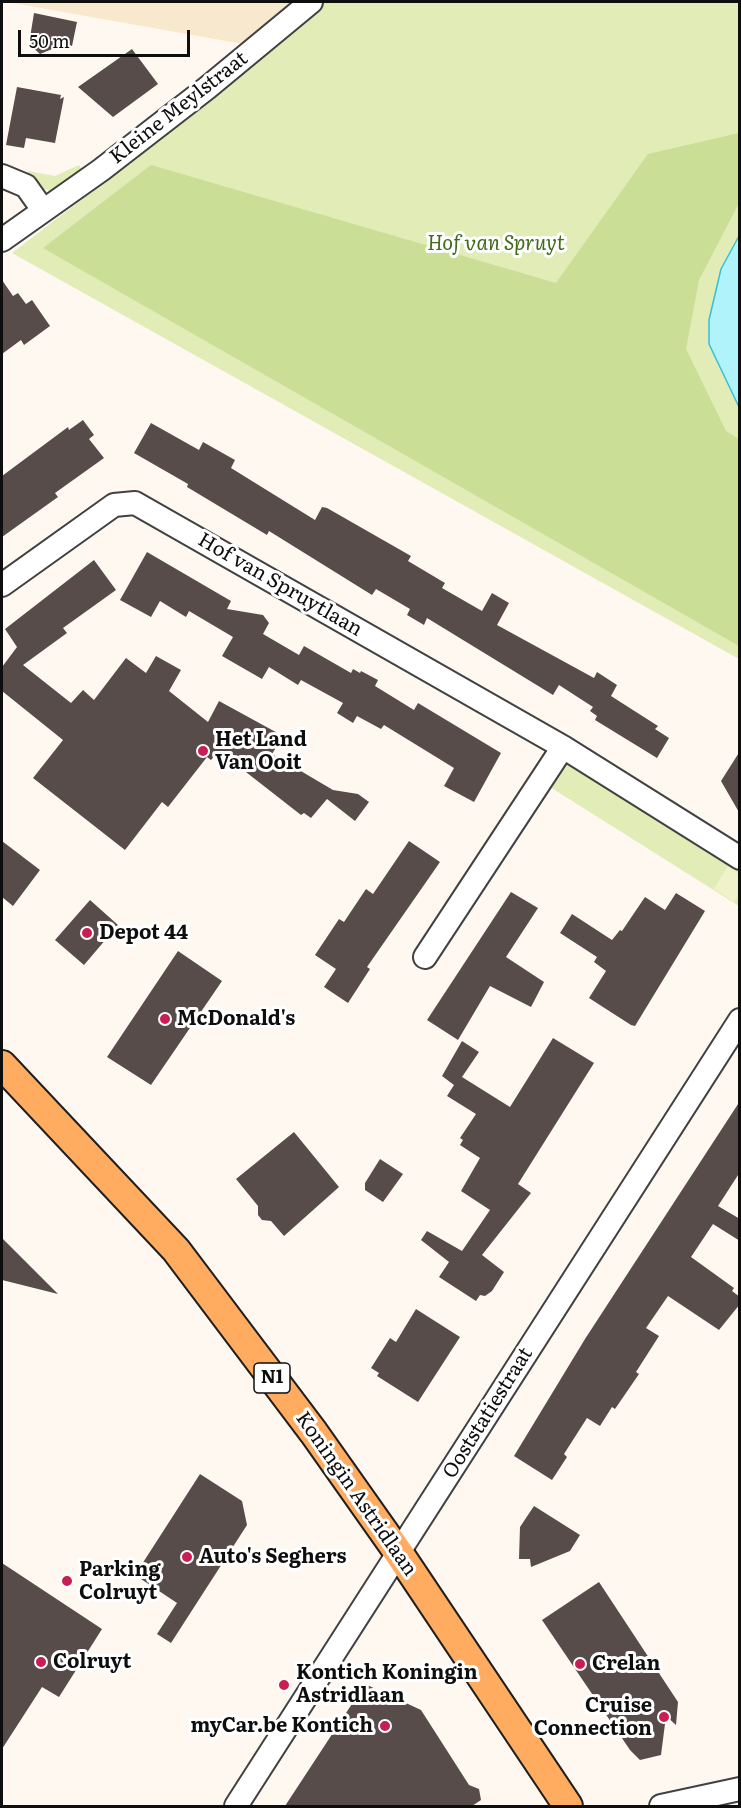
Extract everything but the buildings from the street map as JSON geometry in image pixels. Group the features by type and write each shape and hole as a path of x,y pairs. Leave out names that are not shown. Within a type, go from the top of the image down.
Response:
{"main road":[{"name":"Koningin Astridlaan","path":"2,1065 176,1250 314,1433 398,1552 568,1806"}],"street":[{"name":"Kleine Meylstraat","path":"2,240 101,170 207,88 311,2"},
{"path":"2,176 26,186 43,210"},
{"name":"Hof van Spruytlaan","path":"2,585 114,505 123,502 135,503 563,747 740,858"},
{"path":"425,957 563,747"},
{"name":"Ooststatiestraat","path":"236,1806 740,1020"},
{"path":"661,1806 740,1789"}],"shaded area":[{"path":"7,2 289,2 292,4 243,44"}],"green space":[{"name":"Hof van Spruyt","path":"322,2 739,2 739,659 12,253 205,105"},
{"path":"739,133 739,203 699,280 686,349 726,431 739,439 739,646 43,248 151,165 556,283 648,154"},
{"path":"79,165 83,172 61,188 52,191 39,188 27,174 28,171 55,176"},
{"path":"565,762 739,872 739,906 550,787"},
{"path":"728,866 739,874 739,894 734,902 714,889"}],"water":[{"path":"739,236 740,407 709,344 709,320 721,269"}],"place":[{"name":"Het Land Van Ooit","path":"203,751"},
{"name":"Depot 44","path":"87,933"},
{"name":"McDonald's","path":"165,1019"},
{"name":"Auto's Seghers","path":"187,1557"},
{"name":"Parking Colruyt","path":"67,1581"},
{"name":"Colruyt","path":"41,1662"},
{"name":"Crelan","path":"580,1664"},
{"name":"Kontich Koningin Astridlaan","path":"284,1685"},
{"name":"Cruise Connection","path":"664,1717"},
{"name":"myCar.be Kontich","path":"385,1726"}]}
